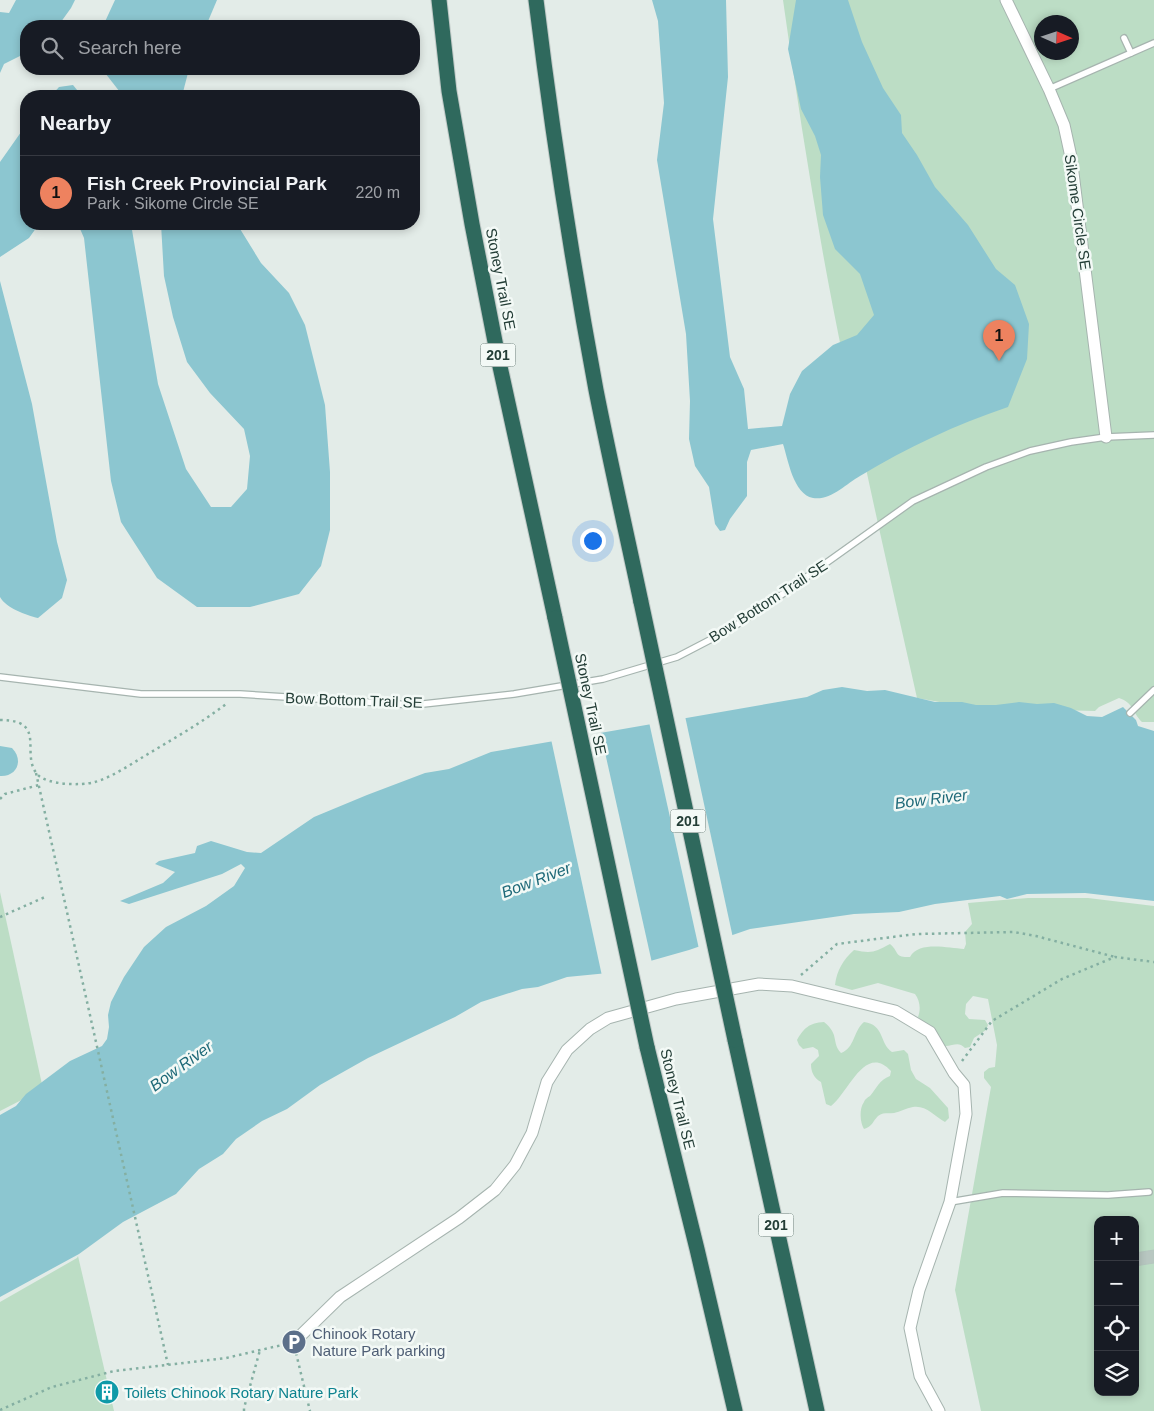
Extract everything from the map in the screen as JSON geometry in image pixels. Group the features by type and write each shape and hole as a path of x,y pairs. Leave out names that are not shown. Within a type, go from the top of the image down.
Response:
{"highway":[{"path":"432,0 448,91"},
{"name":"Stoney Trail SE","path":"439,0 448,91 496,343 647,1047 735,1411"},
{"name":"201","path":"536,0 561,191 596,391 735,1040 817,1411"},
{"path":"541,0 544,72"}],"street":[{"name":"Sikome Circle SE","path":"1006,0 1049,89 1064,125 1071,157 1106,436"},
{"path":"294,1342 340,1297 458,1218 495,1190 515,1165 532,1133 547,1082 566,1050 590,1029 608,1018 676,999 759,984 792,986 895,1011 930,1032 954,1073 964,1086 966,1114 950,1202 919,1290 910,1328 920,1376 939,1411"}],"lane":[{"path":"1124,38 1130,53"},
{"path":"1049,89 1154,43"},
{"name":"Bow Bottom Trail SE","path":"0,677 141,694 240,694 414,705 514,694 603,679 677,657 727,632 913,501 986,467 1030,451 1106,436 1154,435"},
{"path":"1130,713 1154,690"},
{"path":"950,1202 1003,1193 1108,1195 1149,1192"}],"path":[{"path":"36,773 46,781 57,784 94,782 123,769 200,723 240,694"},
{"path":"0,720 13,720 26,728 31,737 32,760 168,1365"},
{"path":"0,799 5,794 39,785"},
{"path":"0,917 46,897"},
{"path":"792,986 806,969 837,944 916,934 1014,932 1115,957 1154,962"},
{"path":"954,1073 970,1048 992,1021 1062,979 1115,957"},
{"path":"0,1410 52,1387 114,1371 226,1358 294,1342 310,1411"},
{"path":"244,1411 260,1350"}],"green space":[{"path":"783,0 1154,0 1154,722 1142,722 1128,702 1119,698 1099,707 1095,711 973,708 917,698 852,404 810,181"},
{"path":"0,892 43,1089 0,1111"},
{"path":"1028,898 1088,898 1154,906 1154,1411 981,1411 955,1290 991,1087 984,1078 984,1072 989,1068 995,1067 997,1045 988,999 973,996 966,1004 965,1014 969,1019 985,1020 988,1025 986,1030 974,1038 970,1047 965,1048 958,1044 945,1046 931,1028 918,1017 919,1005 915,994 878,983 852,990 835,985 841,966 854,950 873,952 890,944 899,955 910,957 914,952 927,947 964,949 966,944 965,932 972,924 968,903"},
{"path":"824,1022 832,1031 836,1045 841,1053 846,1051 852,1043 864,1022 871,1024 879,1030 885,1044 892,1052 904,1050 908,1054 911,1070 916,1079 930,1088 948,1108 949,1118 945,1122 926,1109 913,1107 880,1115 871,1125 864,1129 861,1116 862,1105 881,1082 890,1076 891,1071 882,1064 873,1063 865,1066 831,1106 826,1104 821,1082 815,1077 811,1067 811,1064 819,1056 818,1050 813,1047 803,1049 797,1040 808,1027"},
{"path":"78,1256 114,1411 0,1411 0,1302"}],"water":[{"path":"16,0 75,0 62,20 20,20 20,56 4,64 0,73 0,12 9,13"},
{"path":"115,0 217,0 209,20 106,20"},
{"path":"652,0 726,0 728,77 713,219 730,357 744,389 748,429 782,426 790,394 802,371 833,345 857,335 874,315 860,274 835,249 823,215 820,177 821,155 815,136 801,109 788,49 796,0 848,0 862,42 883,88 901,115 902,133 935,187 968,225 996,269 1015,285 1029,324 1027,359 1008,407 932,437 878,465 826,497 813,498 801,490 792,475 783,444 751,450 747,462 747,496 730,519 725,530 720,531 715,524 709,487 695,466 689,439 690,401 686,334 657,160 664,103 658,21"},
{"path":"107,75 187,75 184,90 118,90"},
{"path":"73,85 77,90 56,90 59,87"},
{"path":"20,134 20,230 35,230 29,238 0,257 0,162"},
{"path":"81,230 132,230 158,384 186,469 211,507 231,507 247,489 250,456 244,429 210,393 187,362 173,317 164,276 161,230 241,230 261,263 289,293 305,325 325,405 330,472 330,530 321,566 299,594 250,607 197,607 157,578 121,522 111,481 84,238"},
{"path":"0,281 32,404 57,542 67,580 62,598 38,618 11,608 0,597"},
{"name":"Bow River","path":"842,687 867,691 885,690 935,702 962,702 976,705 1019,702 1054,703 1071,708 1087,716 1102,717 1123,707 1136,720 1138,726 1154,731 1154,901 1085,893 1027,894 1007,899 1000,896 935,904 899,912 854,914 750,929 689,950 608,973 567,977 538,987 522,989 481,1002 455,1017 368,1058 320,1085 287,1109 262,1121 236,1139 223,1154 199,1169 176,1194 123,1222 79,1254 0,1297 0,1115 16,1106 26,1094 70,1061 102,1046 107,1039 108,1015 111,1002 124,977 144,947 166,927 206,906 234,886 245,868 241,864 222,874 129,904 120,901 163,883 175,872 155,864 159,861 195,853 197,846 211,841 247,852 261,853 314,817 425,773 449,769 491,752 807,697 823,690"},
{"path":"0,746 12,748 18,758 17,767 11,774 6,776 0,776"}],"pier":[{"path":"685,716 733,938 699,949 649,722"},
{"path":"600,730 652,963 602,976 551,739"}],"building":[{"path":"1154,1250 1154,1263 1139,1265 1139,1252"},
{"name":"Toilets Chinook Rotary Nature Park","path":"111,1388 112,1394 103,1396 102,1390"}],"place":[{"name":"Fish Creek Provincial Park","path":"999,361"},
{"name":"Chinook Rotary Nature Park parking","path":"294,1342"},
{"name":"Toilets Chinook Rotary Nature Park","path":"107,1392"}]}
